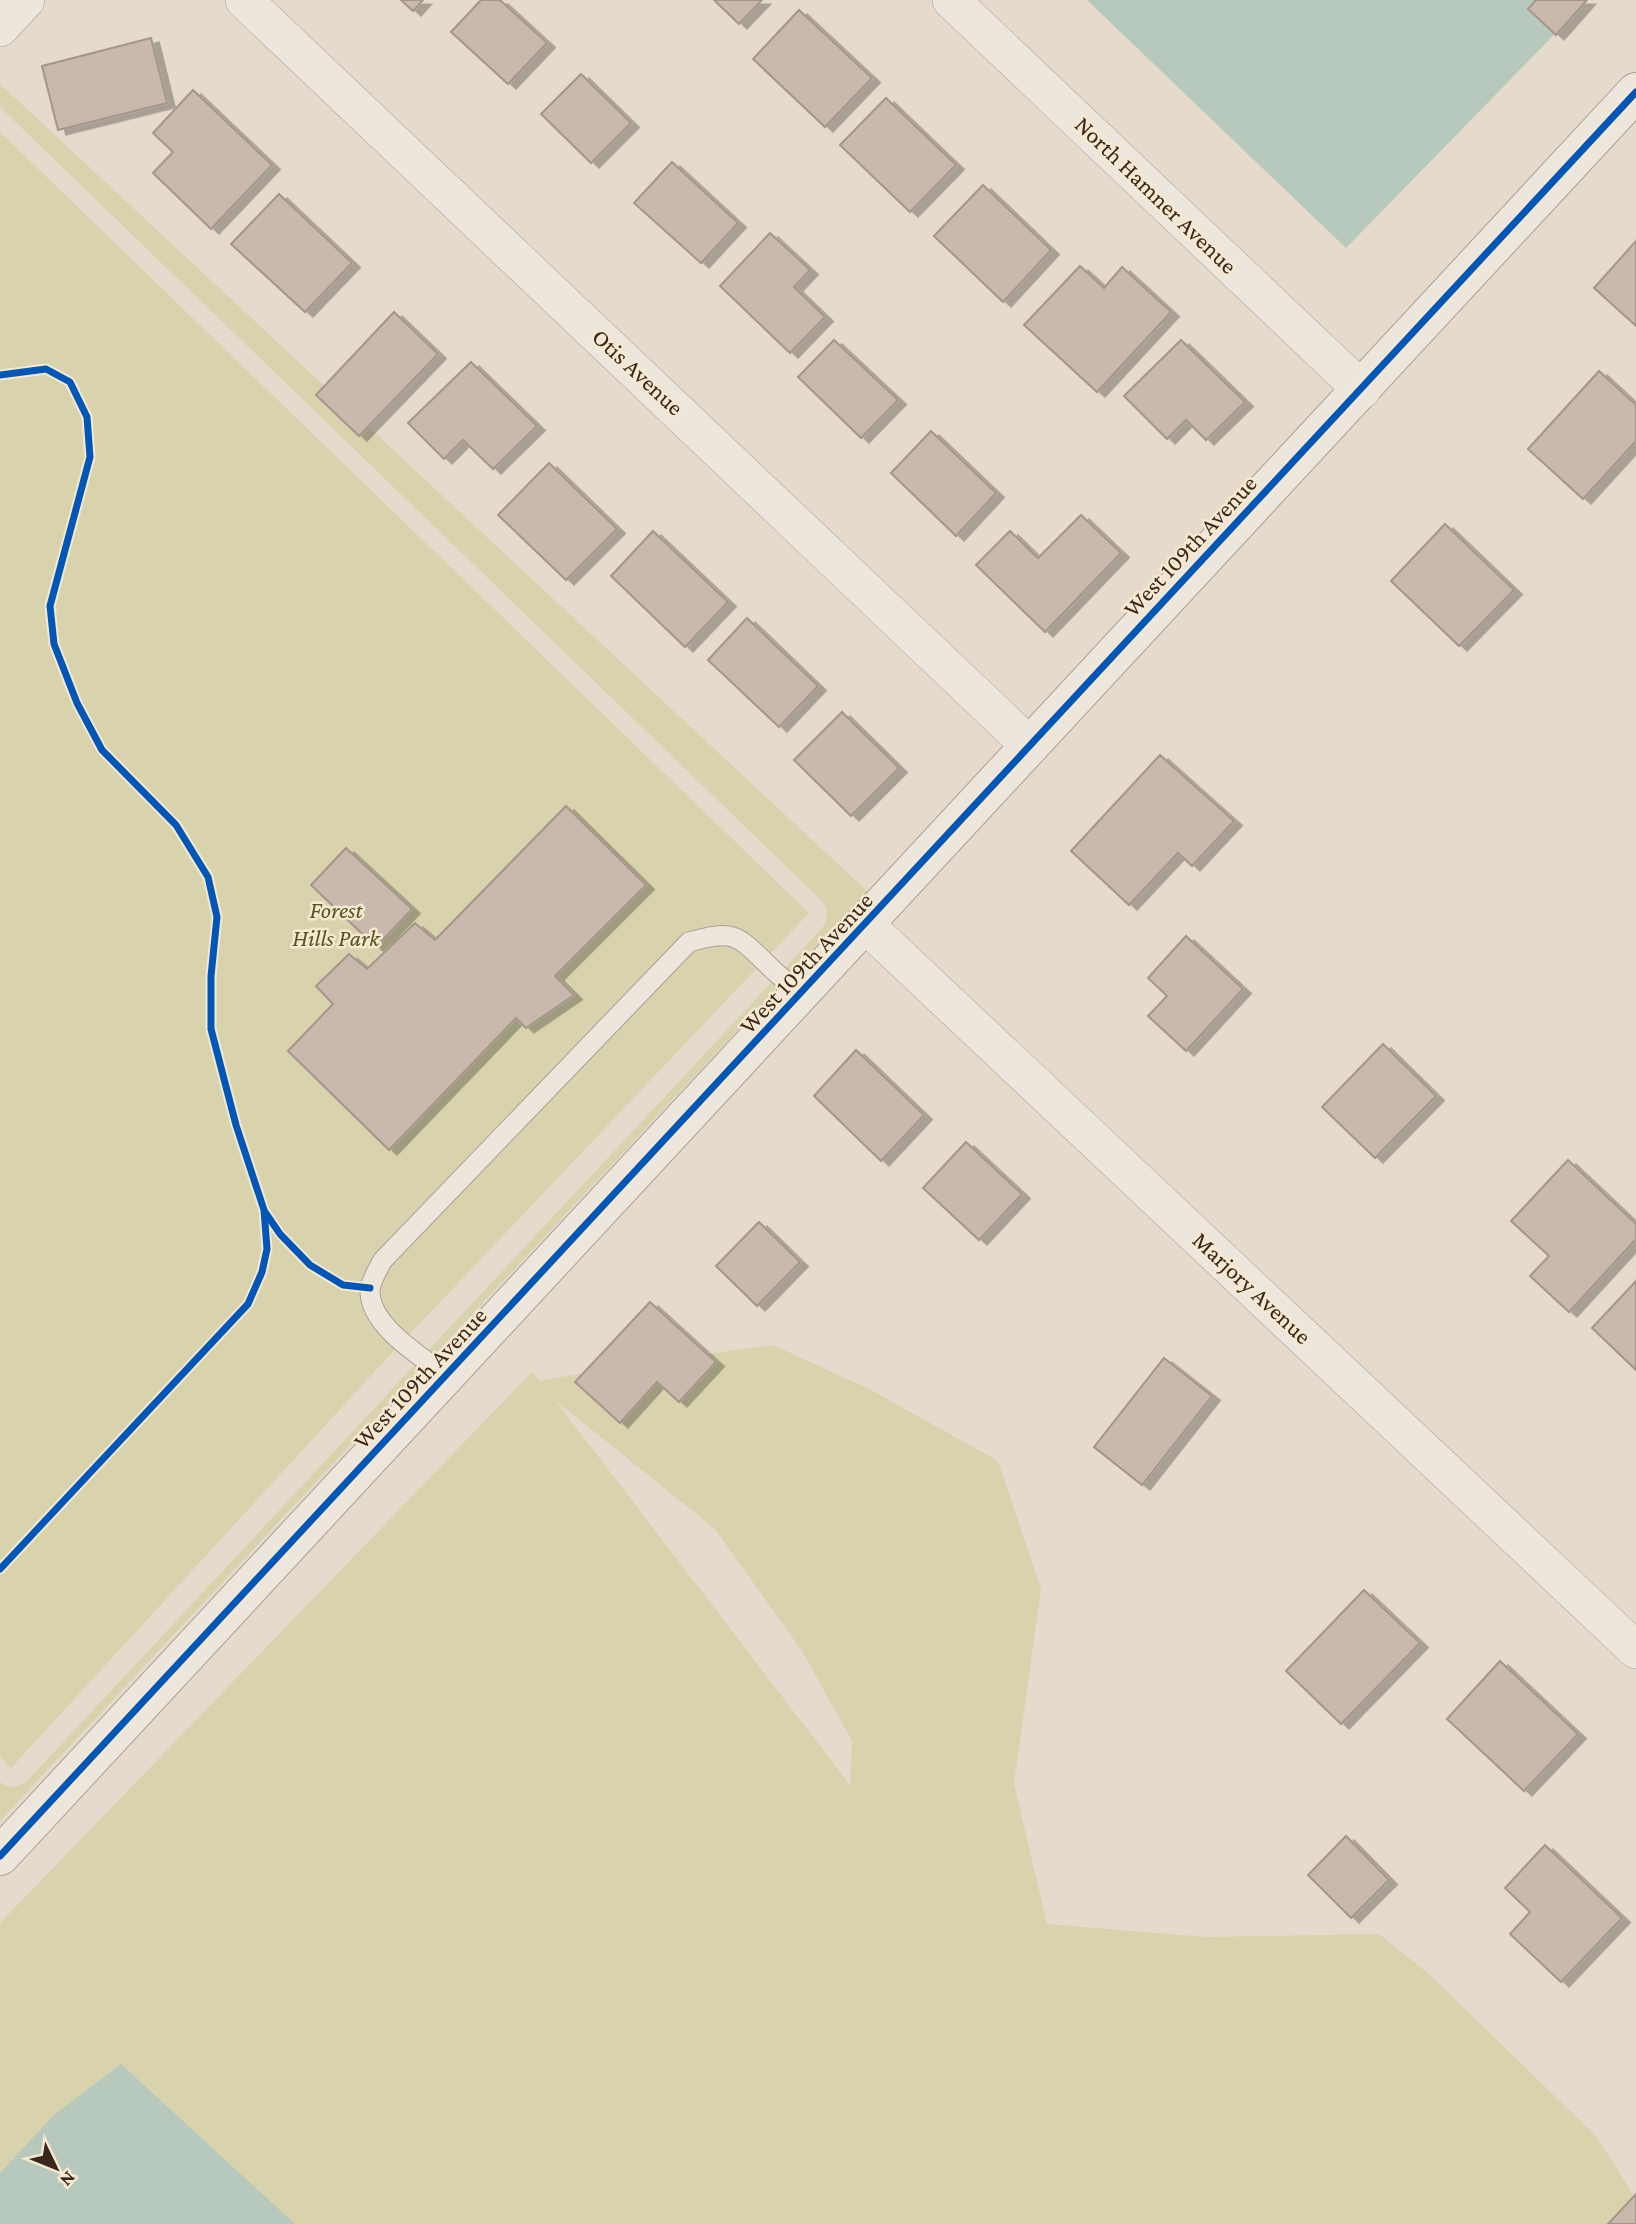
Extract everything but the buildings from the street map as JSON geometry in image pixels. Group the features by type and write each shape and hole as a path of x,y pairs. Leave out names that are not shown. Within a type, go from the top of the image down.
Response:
{"street":[{"path":"0,28 26,0"},
{"name":"Otis Avenue","path":"244,0 1030,746"},
{"name":"North Hamner Avenue","path":"951,0 1362,390"},
{"name":"West 109th Avenue","path":"0,1856 867,926 1030,746 1636,92"},
{"name":"Marjory Avenue","path":"867,926 1636,1650"}],"lane":[{"path":"447,1376 407,1347 387,1328 373,1305 370,1288 383,1260 689,942 713,935 738,938 803,995"}],"green space":[{"path":"0,84 867,891 0,1821 0,1782 13,1787 26,1782 823,927 827,913 821,900 0,107"},
{"name":"Forest Hills Park","path":"0,132 809,913 388,1357 11,1768 0,1757"},
{"path":"773,1345 871,1390 998,1461 1041,1589 1014,1784 1047,1924 1206,1937 1379,1934 1430,1975 1597,2137 1636,2199 1636,2224 0,2224 0,1923 532,1372 539,1381 627,1365","holes":["555,1400 715,1529 802,1651 852,1741 850,1785"]}],"shaded area":[{"path":"1087,0 1581,0 1585,3 1346,248"},
{"path":"121,2064 295,2224 0,2224 0,2173 53,2116"}],"cycle path":[{"path":"0,1856 1636,92"},
{"path":"0,375 46,369 70,382 87,417 90,457 50,606 54,644 77,703 102,750 176,825 208,877 217,917 211,976 211,1029 236,1125 264,1210 267,1249 262,1272 248,1304 0,1569"},
{"path":"265,1212 280,1234 310,1265 343,1285 370,1288"}]}
